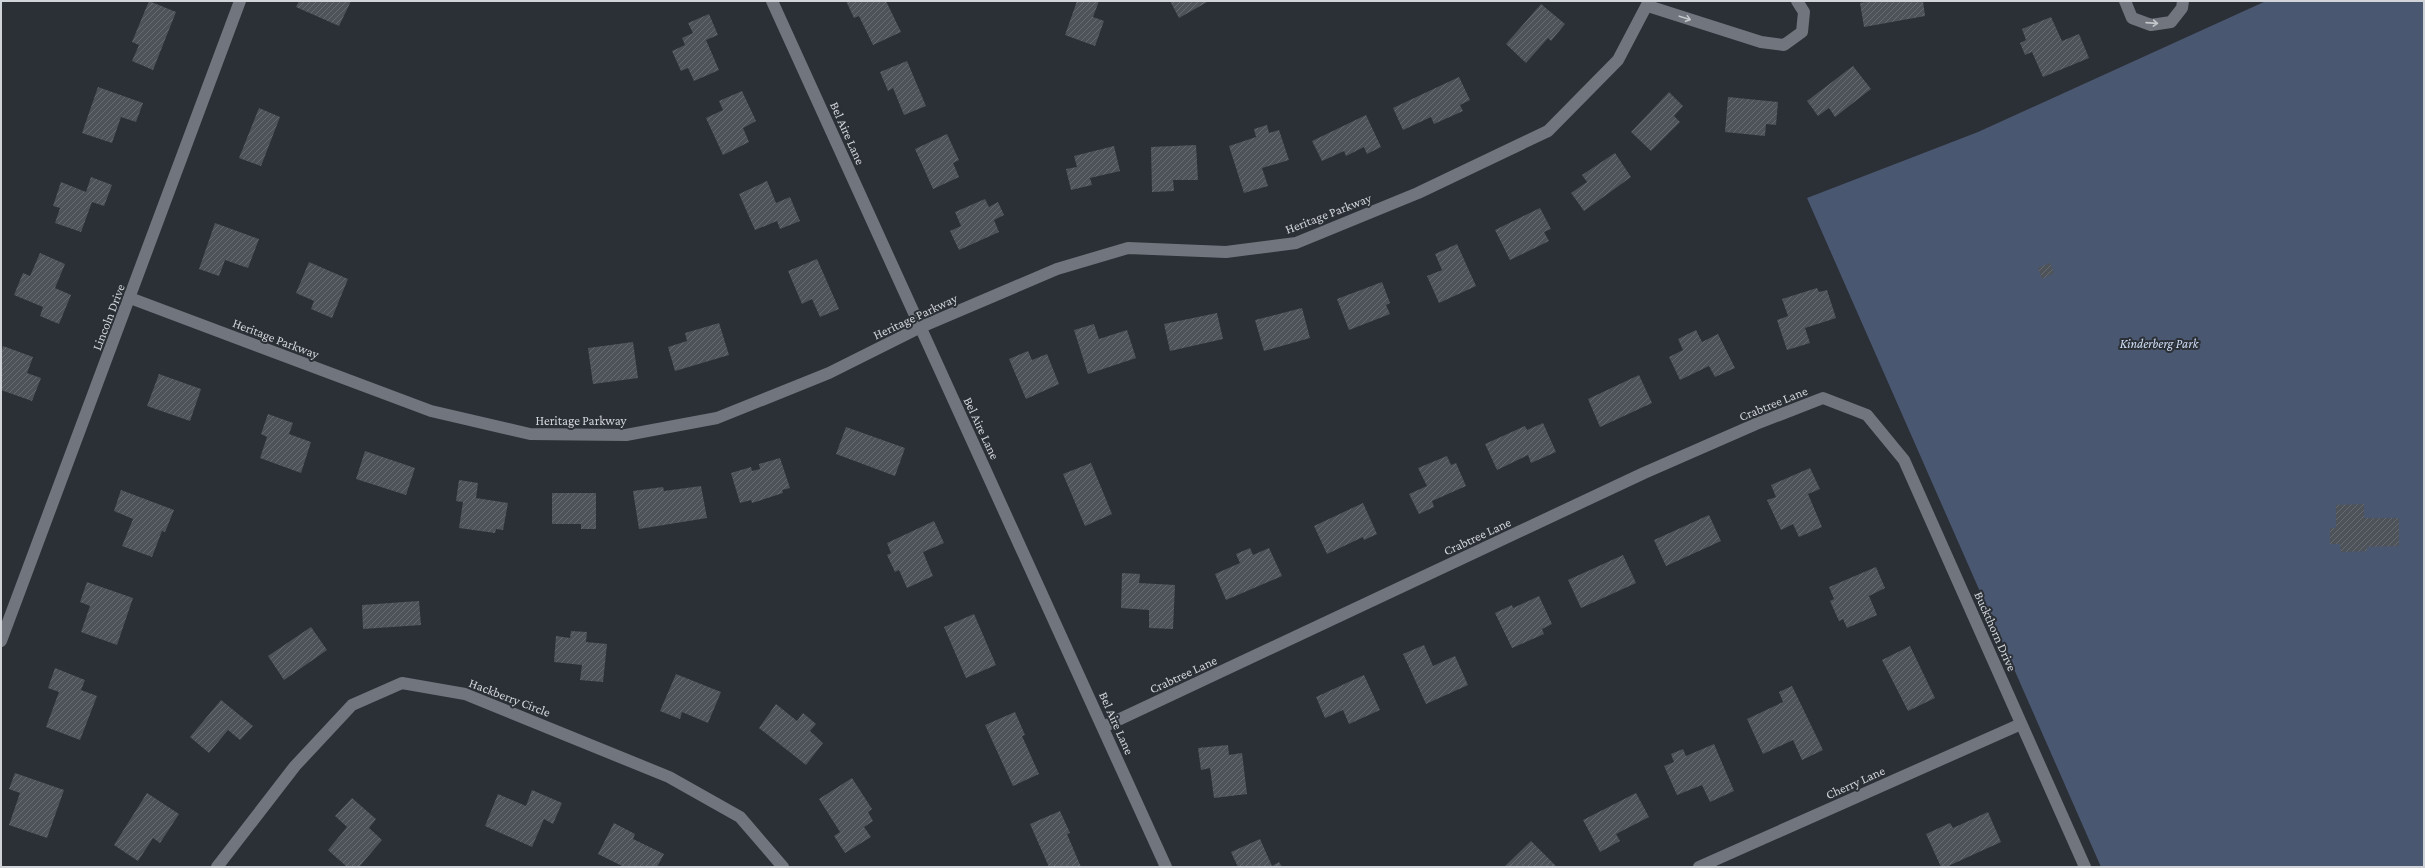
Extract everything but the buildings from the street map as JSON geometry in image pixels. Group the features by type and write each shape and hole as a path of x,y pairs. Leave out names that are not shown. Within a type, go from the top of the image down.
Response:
{"street":[{"name":"Lincoln Drive","path":"1,642 240,1"},
{"name":"Bel Aire Lane","path":"772,1 1166,867"},
{"path":"1648,3 1761,42 1784,45 1802,32 1804,12 1797,1"},
{"path":"2125,1 2132,18 2151,25 2171,22 2182,8 2182,1"},
{"name":"Heritage Parkway","path":"130,298 431,411 530,434 626,435 717,418 829,373 921,327 1057,269 1128,248 1226,252 1296,243 1418,193 1548,130 1618,60 1648,3"},
{"name":"Crabtree Lane","path":"1103,727 1630,480 1756,424 1822,398 1867,416"},
{"name":"Buckthorn Drive","path":"1867,416 1904,460 2085,867"},
{"name":"Hackberry Circle","path":"217,867 294,766 352,706 402,683 466,694 669,777 740,816 783,867"},
{"name":"Cherry Lane","path":"1699,867 2022,724"}],"green space":[{"name":"Kinderberg Park","path":"2266,1 2424,1 2424,867 2101,867 1807,198 1978,132"}]}
